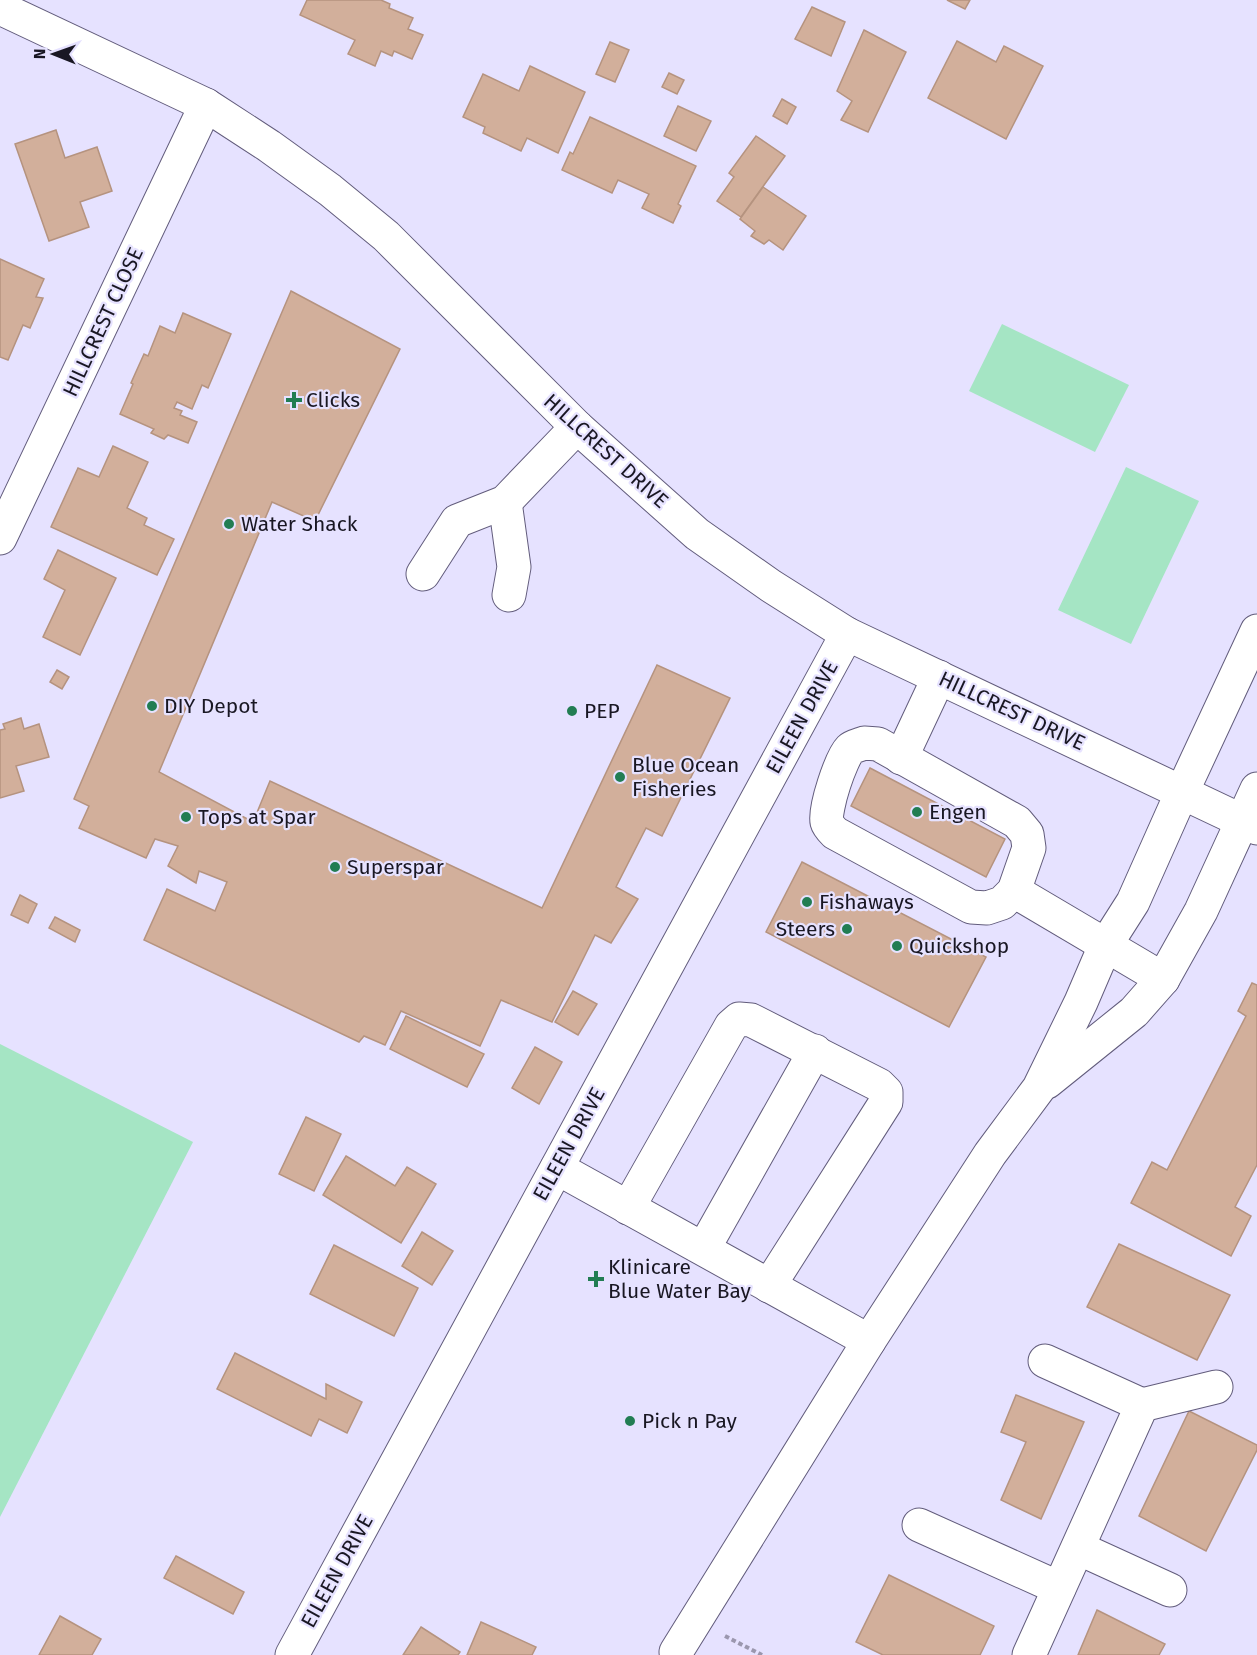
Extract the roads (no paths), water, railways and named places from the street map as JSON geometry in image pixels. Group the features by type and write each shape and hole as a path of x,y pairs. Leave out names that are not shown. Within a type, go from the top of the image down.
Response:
{"street":[{"name":"HILLCREST DRIVE","path":"0,8 206,105 269,146 330,190 386,236 577,427 697,534 771,586 847,634 1250,825"},
{"name":"HILLCREST CLOSE","path":"0,538 206,105"},
{"path":"423,574 457,521 505,502 577,427"},
{"path":"505,502 514,567 509,595"},
{"path":"676,1652 869,1341 990,1154 1039,1088 1082,1002 1106,946 1133,902 1257,632"},
{"name":"EILEEN DRIVE","path":"292,1655 847,634"},
{"path":"901,758 939,677"},
{"path":"864,743 878,744 1017,822 1027,834 1029,848 1014,891 1002,903 987,908 971,906 835,833 827,824 826,810 842,763 850,749 864,743"},
{"path":"1039,1088 1134,1012 1163,979 1250,825 1257,789"},
{"path":"1014,891 1163,979"},
{"path":"628,1208 731,1026 739,1019 751,1020 879,1084 886,1092 886,1102 769,1286"},
{"path":"704,1248 815,1051"},
{"path":"557,1168 869,1341"},
{"path":"1045,1361 1142,1405 1216,1387"},
{"path":"1029,1655 1142,1405"},
{"path":"919,1525 1059,1588"},
{"path":"1078,1548 1170,1590"}],"place":[{"name":"Clicks","path":"294,400"},
{"name":"Water Shack","path":"229,524"},
{"name":"DIY Depot","path":"152,706"},
{"name":"PEP","path":"572,711"},
{"name":"Blue Ocean Fisheries","path":"620,777"},
{"name":"Engen","path":"917,812"},
{"name":"Tops at Spar","path":"186,817"},
{"name":"Superspar","path":"335,867"},
{"name":"Fishaways","path":"807,902"},
{"name":"Steers","path":"847,929"},
{"name":"Quickshop","path":"897,946"},
{"name":"Klinicare Blue Water Bay","path":"596,1279"},
{"name":"Pick n Pay","path":"630,1421"}]}
